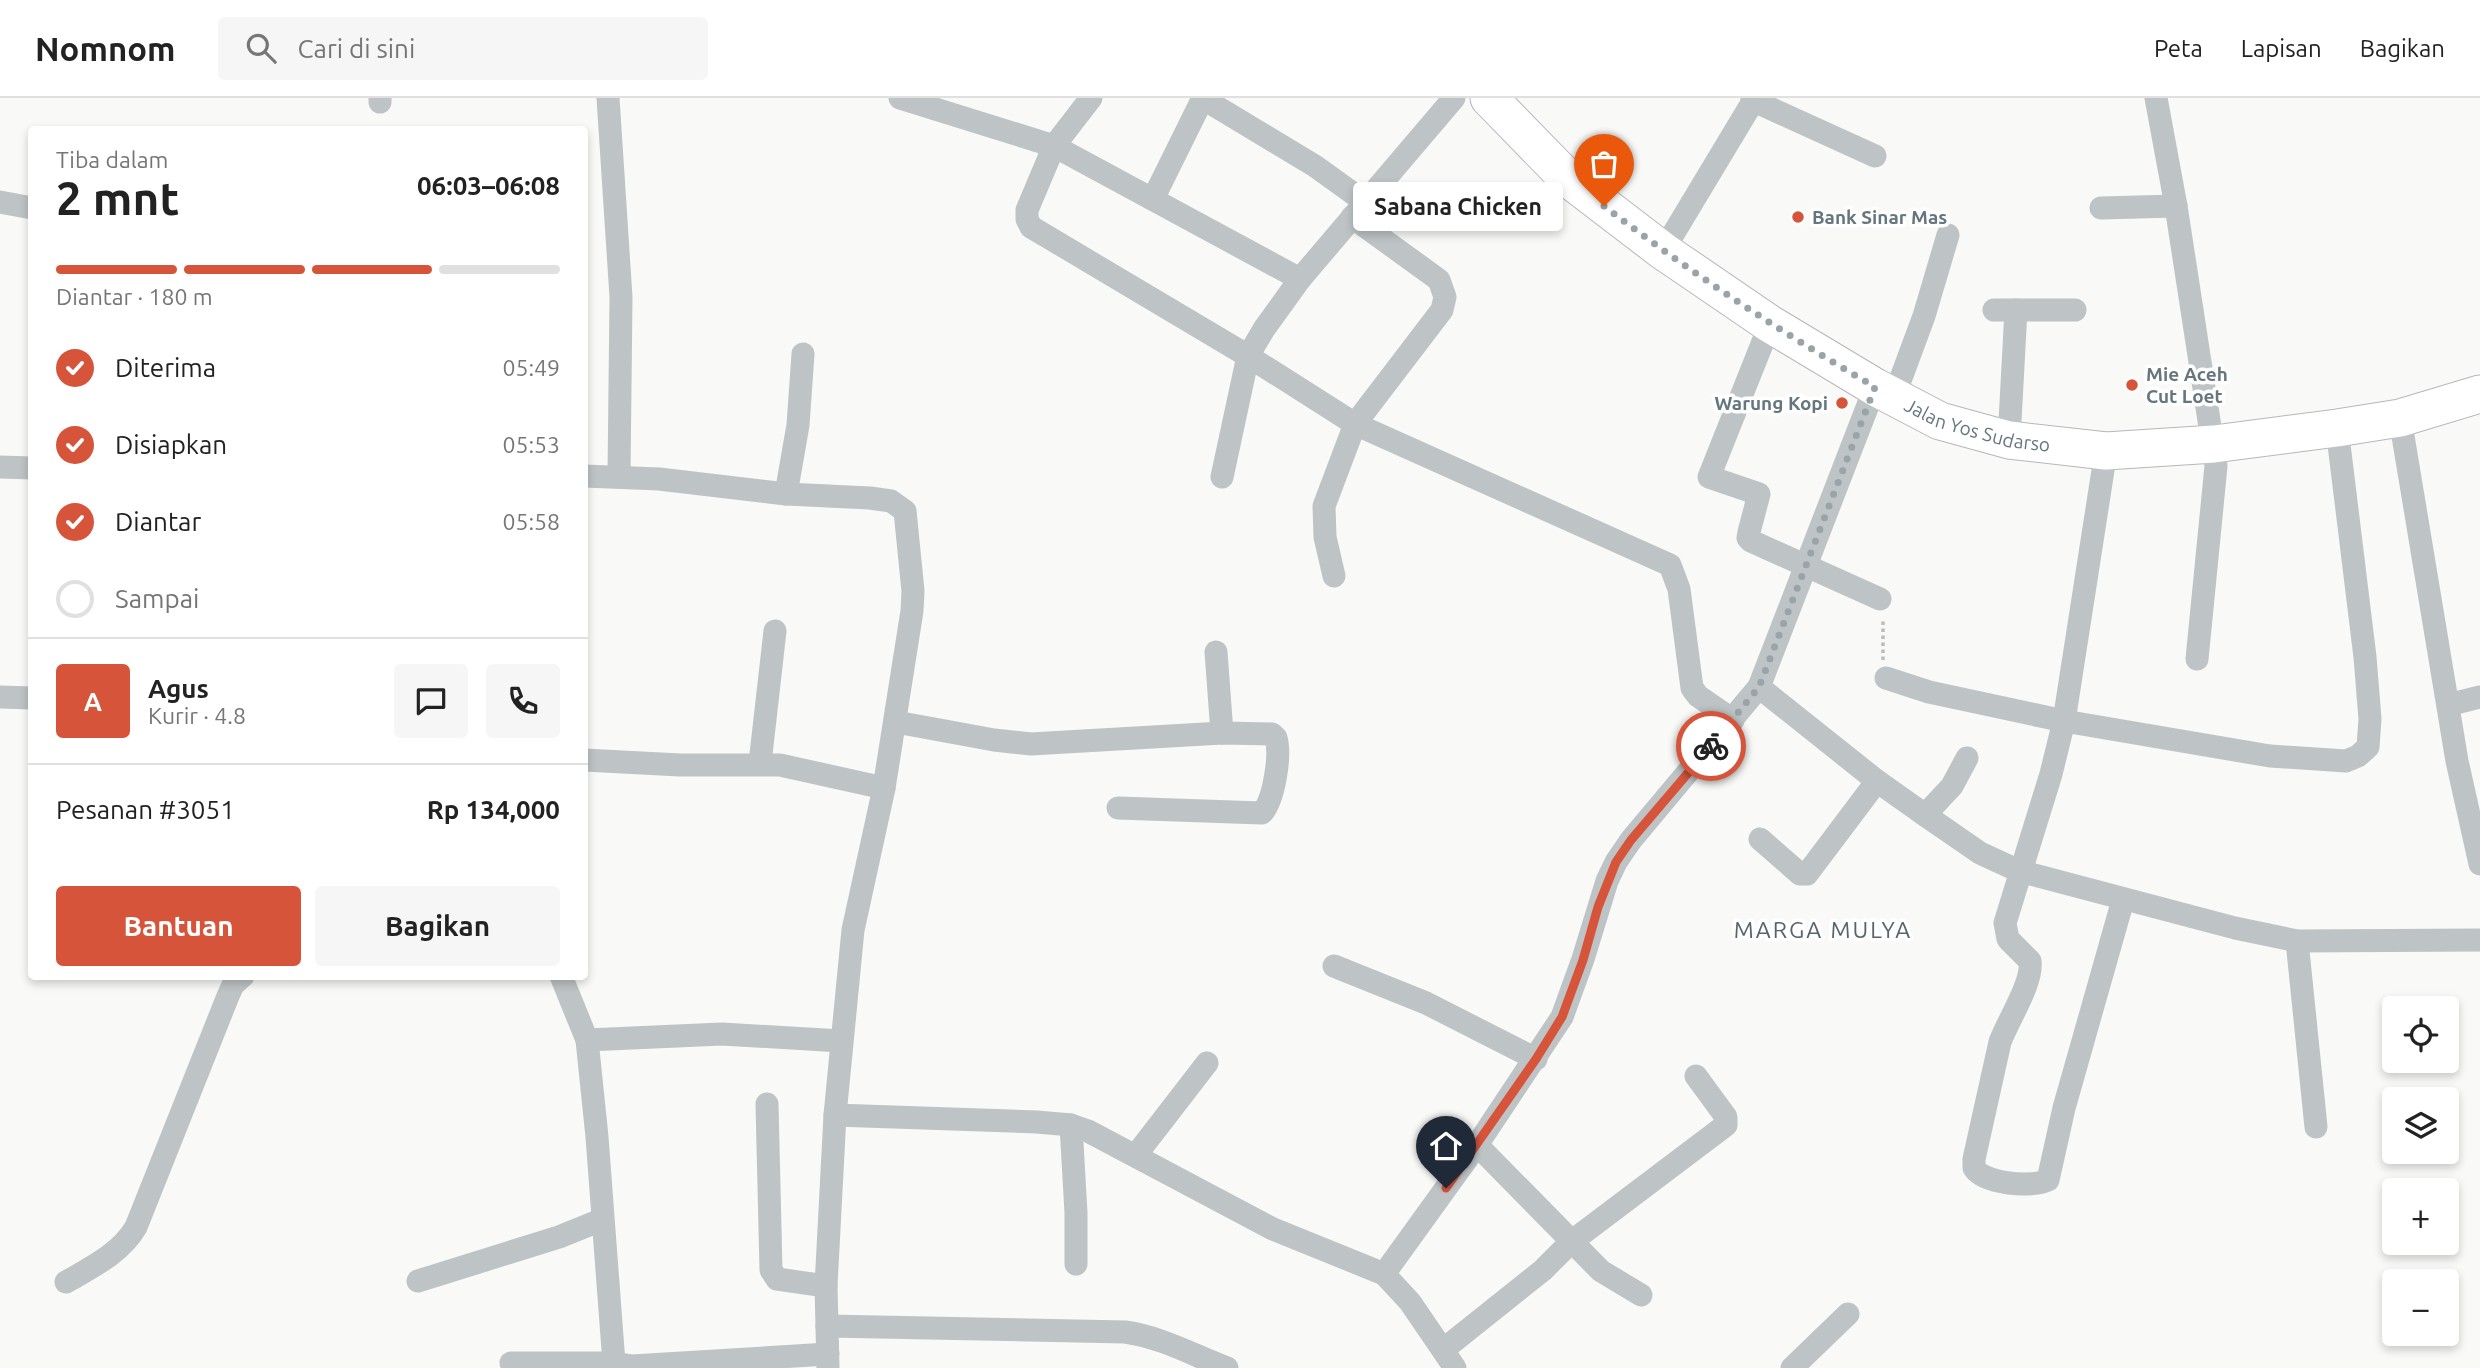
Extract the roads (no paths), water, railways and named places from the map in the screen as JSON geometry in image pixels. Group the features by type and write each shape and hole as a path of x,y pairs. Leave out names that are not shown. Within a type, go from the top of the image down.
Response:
{"highway":[{"name":"Jalan Yos Sudarso","path":"1489,98 1565,176 1664,251 1770,324 1884,392 1940,421 2008,440 2106,451 2214,444 2337,428 2400,418 2480,394"}],"street":[{"path":"608,98 621,297 619,476"},
{"path":"900,98 1055,146 1300,279"},
{"path":"1091,98 1055,146 1027,210 1031,227 1248,356 1355,424 1670,565 1679,589 1692,688 1698,696 1733,720"},
{"path":"1153,199 1203,98 1315,166 1439,280 1445,298 1441,310 1355,424 1324,506 1325,537 1334,576"},
{"path":"1222,477 1248,356 1300,279 1454,98"},
{"path":"2156,98 2214,444 2216,476 2196,659"},
{"path":"1664,251 1753,99 1875,156"},
{"path":"0,202 28,207"},
{"path":"2101,208 2176,206"},
{"path":"1384,1274 1536,1059 1562,1017 1598,907 1616,862 1631,840 1759,687 1805,566 1884,392 1924,316 1948,234"},
{"path":"2008,440 2005,310 2075,310"},
{"path":"1770,324 1709,477 1759,494 1748,538 1880,599"},
{"path":"786,494 799,425 803,354"},
{"path":"2400,418 2448,705 2480,864"},
{"path":"1886,678 1929,692 2064,721 2270,756 2346,761 2358,756 2368,747 2371,719 2337,428"},
{"path":"2106,451 2064,721 2051,774 2005,923 2008,939 2029,961 2031,973 2000,1042 1974,1159 1977,1173 1992,1180 2034,1185 2048,1180 2064,1108 2123,900"},
{"path":"0,466 28,468"},
{"path":"511,1363 614,1363 632,1366 828,1361 826,1286 841,1041 856,915 884,788 912,611 913,592 905,511 891,501 786,494 619,476 588,476"},
{"path":"760,763 775,631"},
{"path":"1216,652 1222,733"},
{"path":"1759,687 1877,781 1925,815 1980,852 2019,871 2123,900 2297,941 2480,940"},
{"path":"0,697 28,698"},
{"path":"2448,705 2480,697"},
{"path":"896,722 1031,744 1222,733 1272,734 1276,738 1278,750 1272,794 1269,806 1262,813 1118,808"},
{"path":"1925,815 1952,786 1967,758"},
{"path":"588,760 680,765 760,763 804,769 884,788"},
{"path":"1760,839 1800,874 1807,874 1877,781"},
{"path":"2297,941 2316,1127"},
{"path":"1334,966 1426,1003 1536,1059"},
{"path":"66,1282 101,1262 128,1238 136,1227 228,996 239,980"},
{"path":"563,980 587,1040 614,1363"},
{"path":"587,1040 722,1034 841,1041"},
{"path":"1136,1155 1208,1063"},
{"path":"835,1115 1071,1125 1136,1155 1273,1229 1384,1274 1410,1303 1450,1359 1571,1242 1726,1125 1726,1117 1696,1076"},
{"path":"767,1104 771,1270 777,1279 826,1286"},
{"path":"1071,1125 1076,1264"},
{"path":"1477,1144 1601,1271 1641,1294"},
{"path":"418,1281 559,1237 601,1220"},
{"path":"1792,1368 1848,1314"},
{"path":"827,1326 1125,1332 1165,1341 1227,1368"}],"place":[{"name":"Sabana Chicken","path":"1604,206"},
{"name":"Bank Sinar Mas","path":"1798,217"},
{"name":"Mie Aceh Cut Loet","path":"2132,385"},
{"name":"Warung Kopi","path":"1842,403"}],"district":[{"name":"MARGA MULYA","path":"1823,930"}]}
